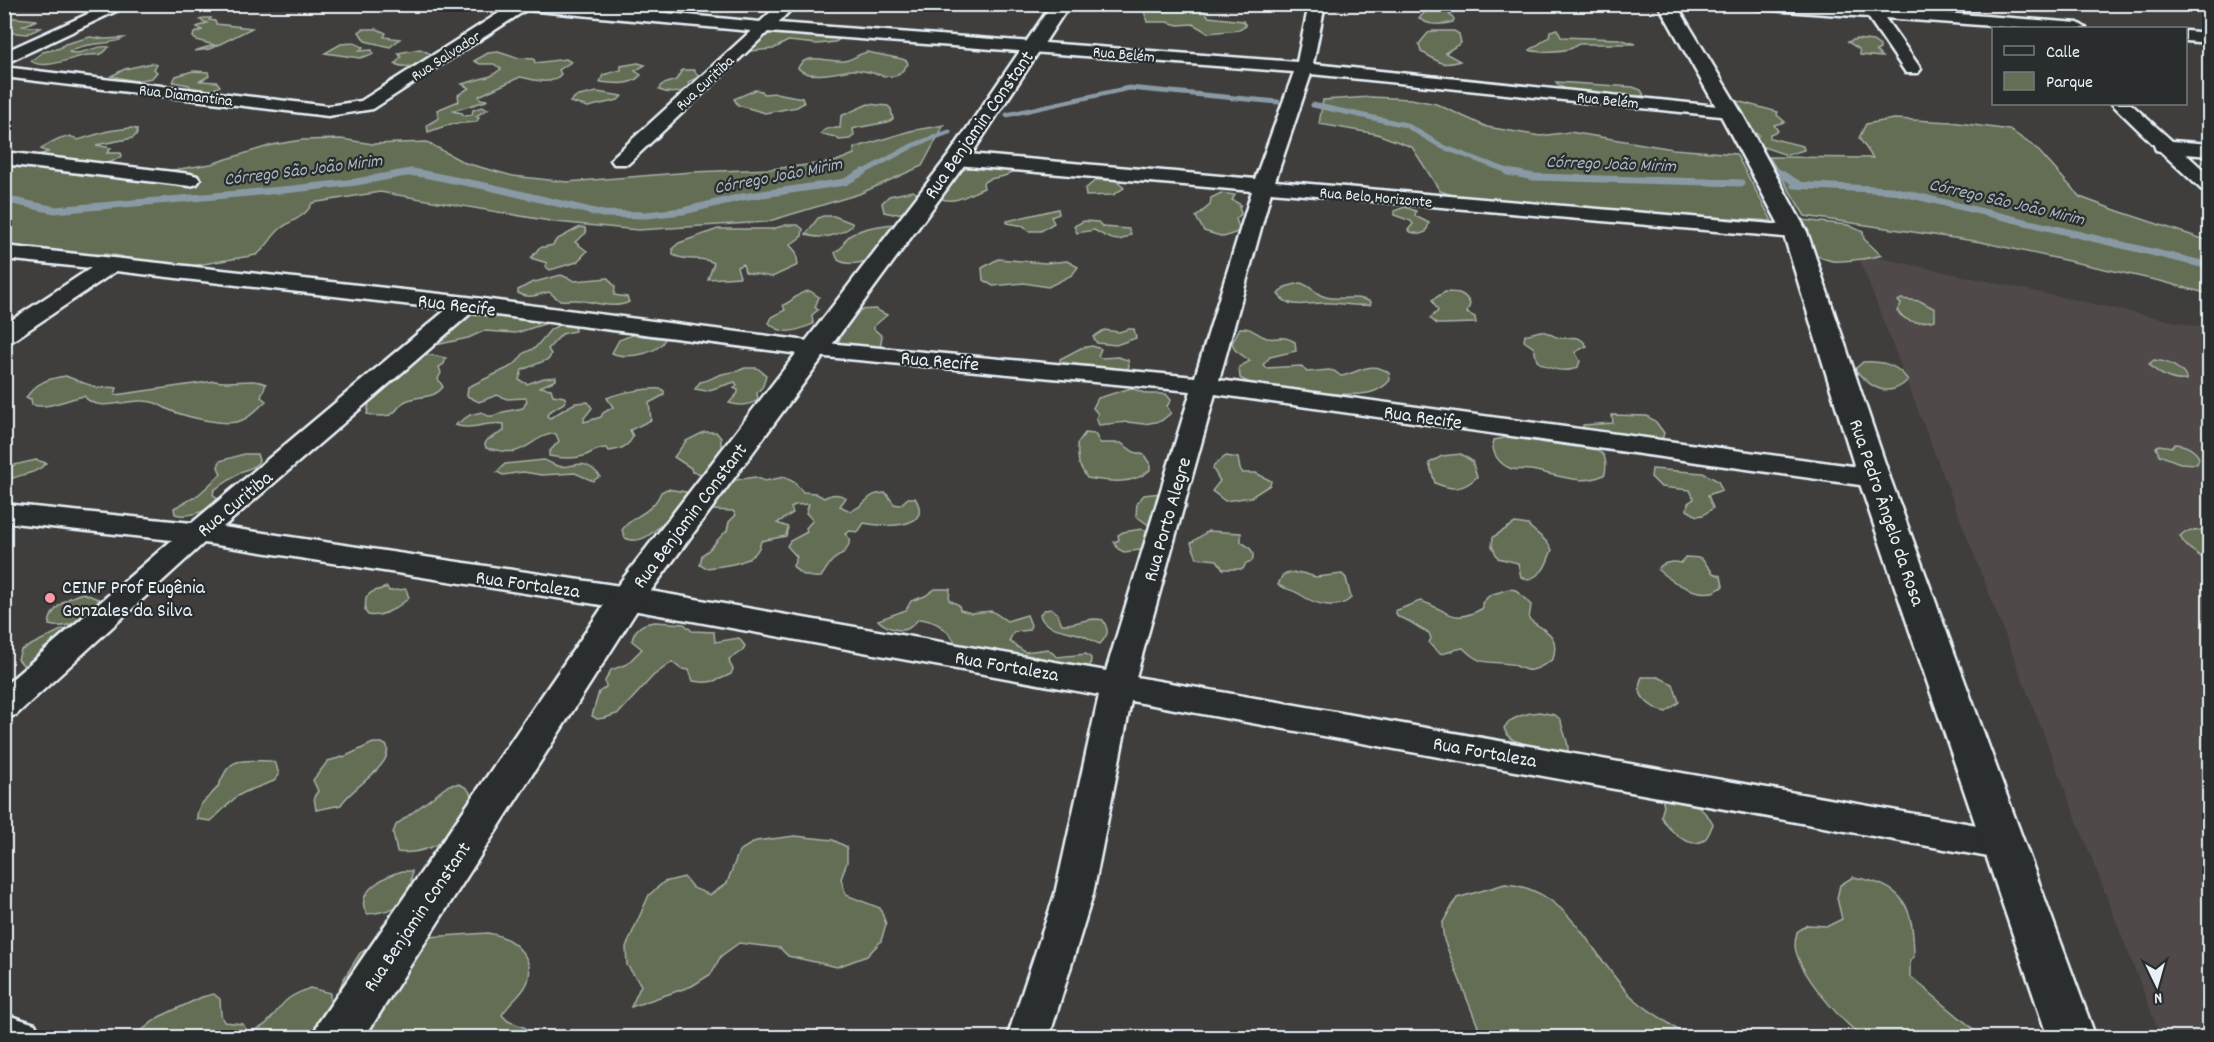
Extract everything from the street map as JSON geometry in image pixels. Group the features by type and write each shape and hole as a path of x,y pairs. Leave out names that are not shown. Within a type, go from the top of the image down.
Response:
{"street":[{"path":"4,59 124,4"},
{"name":"Rua Belém","path":"516,4 763,27 1304,68 1730,112"},
{"name":"Rua Curitiba","path":"621,160 789,4"},
{"name":"Rua Benjamin Constant","path":"336,1038 627,598 957,159 1061,4"},
{"name":"Rua Porto Alegre","path":"1028,1038 1074,894 1118,684 1263,186 1304,68 1317,4"},
{"name":"Rua Pedro Ângelo da Rosa","path":"1667,4 1730,112 1795,232 1874,478 2072,1038"},
{"path":"1757,4 2044,27"},
{"name":"Rua Salvador","path":"367,105 523,5"},
{"path":"2030,12 2044,27"},
{"path":"1873,13 1912,69"},
{"path":"2187,36 2210,38"},
{"name":"Rua Diamantina","path":"4,72 328,111 367,105"},
{"path":"2122,105 2163,146 2210,187"},
{"path":"2163,146 2210,150"},
{"path":"4,158 190,180"},
{"name":"Rua Belo Horizonte","path":"957,159 1795,232"},
{"path":"2184,162 2210,167"},
{"name":"Rua Recife","path":"4,252 467,304 815,349 1204,385 1874,478"},
{"path":"4,336 111,265"},
{"name":"Rua Curitiba","path":"4,706 198,534 467,304"},
{"name":"Rua Fortaleza","path":"4,513 198,534 627,598 1118,684 2005,845"},
{"path":"4,1034 20,1038"}],"shaded area":[{"path":"1857,253 2209,329 2209,1037 2161,1037"}],"green space":[{"path":"1148,4 1202,8 1209,17 1243,21 1246,26 1239,30 1208,33 1193,24 1147,22 1144,10 1168,11"},
{"path":"1424,5 1445,5 1459,9 1449,14 1454,19 1453,22 1435,24 1419,18 1425,12"},
{"path":"4,17 37,20 23,26 41,28 27,34 5,32"},
{"path":"211,18 209,20 215,21 216,24 252,28 210,49 194,51 214,45 193,37 194,33 202,30 197,27 207,23 200,20"},
{"path":"363,29 377,29 386,33 384,37 400,39 390,47 365,41 359,32"},
{"path":"1557,29 1561,37 1619,39 1636,44 1579,44 1564,50 1530,50 1549,37 1550,31"},
{"path":"772,31 844,37 835,42 818,44 788,41 773,49 749,51 749,47 761,35"},
{"path":"1454,31 1459,34 1461,43 1445,53 1460,61 1447,64 1421,52 1419,44 1428,33"},
{"path":"90,37 124,38 113,42 83,46 69,52 109,47 104,53 43,65 31,61 43,52"},
{"path":"1856,39 1873,41 1880,46 1880,49 1876,51 1882,57 1860,55 1859,49 1848,42"},
{"path":"354,43 363,47 359,51 372,50 373,54 360,58 325,53 341,44"},
{"path":"420,49 433,55 416,65 395,64 401,57 398,53"},
{"path":"498,52 517,58 534,59 535,63 566,59 571,62 559,70 561,74 557,78 541,81 520,77 479,96 480,99 486,101 452,111 462,113 464,116 472,115 473,110 482,107 488,109 476,116 479,118 476,122 451,124 428,132 427,125 439,118 437,110 459,101 458,95 469,88 462,84 491,76 501,69 494,64 480,64 474,61 488,53"},
{"path":"867,52 902,59 908,64 899,74 891,77 859,70 816,75 803,72 798,68 806,60 844,61"},
{"path":"152,63 157,65 154,69 157,72 152,78 135,81 111,76 125,69"},
{"path":"638,63 645,65 635,71 641,75 637,79 622,83 600,82 603,75 621,70 621,66"},
{"path":"682,70 694,70 699,77 688,82 691,86 684,91 671,93 659,90 661,85 676,80"},
{"path":"193,71 208,72 209,76 200,81 217,82 220,86 210,91 193,92 189,85 173,82 176,76"},
{"path":"1556,82 1633,87 1641,90 1644,95 1635,98 1581,94 1570,91"},
{"path":"755,90 762,91 764,94 776,93 802,98 804,103 797,107 765,113 738,105 734,99"},
{"path":"597,92 622,96 618,100 588,107 570,102 575,97"},
{"path":"1371,97 1411,99 1436,104 1487,127 1540,136 1570,132 1673,149 1736,154 1772,221 1471,201 1440,191 1412,147 1377,134 1319,124 1323,100"},
{"path":"1733,100 1778,112 1777,115 1785,122 1774,125 1778,131 1770,134 1770,138 1803,146 1804,150 1787,155 1757,145 1755,139 1759,135 1745,125 1749,123 1747,119 1721,117 1712,108 1717,104"},
{"path":"868,104 888,106 893,119 853,129 854,135 850,139 839,140 836,137 821,134 826,129 840,128 841,116"},
{"path":"1894,119 1951,122 2010,130 2036,148 2080,197 2209,241 2209,294 1981,242 1805,216 1769,157 1873,158 1859,138 1866,124"},
{"path":"944,125 922,166 859,194 766,222 638,230 556,222 380,192 312,203 306,212 279,230 256,255 180,268 144,265 120,256 77,255 35,247 5,246 5,164 90,176 154,173 211,164 272,145 302,140 341,139 373,144 427,142 465,163 513,176 567,182 692,172 771,169 834,162 854,154 854,148 910,131"},
{"path":"137,129 137,134 133,138 96,145 111,148 107,153 121,153 122,156 108,164 35,156 48,152 41,149 59,138 69,137 78,140 108,131"},
{"path":"998,165 1016,169 1006,175 989,179 983,183 984,188 962,198 945,200 939,198 953,173 969,168"},
{"path":"1096,180 1115,180 1124,188 1113,195 1086,196 1085,189"},
{"path":"913,191 920,196 907,212 893,214 884,212 882,203 889,196"},
{"path":"1221,193 1235,195 1232,200 1241,205 1239,207 1241,214 1236,219 1240,231 1224,237 1204,231 1196,217 1210,205 1211,198"},
{"path":"1405,207 1416,211 1415,216 1429,223 1426,232 1420,234 1410,232 1408,230 1413,224 1411,221 1394,215 1394,211"},
{"path":"1058,209 1059,214 1051,217 1054,223 1041,231 1028,231 1024,226 1007,223 1007,221"},
{"path":"834,216 852,223 852,226 830,236 817,237 806,234 818,218"},
{"path":"1792,219 1848,225 1863,232 1864,239 1881,255 1843,261 1822,258 1810,253"},
{"path":"1084,221 1098,222 1103,227 1129,229 1131,234 1117,240 1094,230 1077,233 1074,226"},
{"path":"896,224 907,235 908,242 904,245 862,262 845,263 838,260 835,253 850,236 865,229"},
{"path":"786,225 798,225 803,229 802,236 790,245 796,252 798,265 772,277 745,272 743,264 737,267 740,277 708,279 714,263 673,255 673,248 679,243 718,229 772,229"},
{"path":"580,227 585,228 586,233 575,242 587,251 577,262 550,270 545,266 547,263 531,258 539,248 553,245 556,240"},
{"path":"998,259 1046,263 1067,261 1078,267 1072,275 1048,287 1024,283 993,286 983,280 982,268"},
{"path":"561,275 575,281 608,278 615,287 614,295 627,297 629,302 606,305 581,300 559,300 549,292 530,296 518,293 518,290 531,283"},
{"path":"1300,283 1326,297 1360,298 1371,302 1370,305 1295,304 1289,303 1278,294 1285,287"},
{"path":"810,291 819,297 815,307 818,310 812,315 813,324 785,331 769,323 772,317 785,310 783,305 802,293"},
{"path":"1445,292 1457,293 1466,297 1470,304 1467,313 1475,317 1476,323 1437,324 1430,318 1438,311 1432,300"},
{"path":"1901,299 1920,301 1935,309 1935,320 1919,322 1905,319 1897,311 1901,304 1898,301"},
{"path":"875,309 887,315 874,326 874,329 882,336 880,349 838,345 850,315 857,310"},
{"path":"475,310 549,320 547,323 516,333 484,331 468,338 431,346 459,317"},
{"path":"562,324 575,325 575,331 562,334 548,349 551,354 549,359 522,370 519,380 527,384 544,378 556,377 556,380 540,387 551,389 553,395 566,399 547,416 550,418 575,403 588,402 592,408 584,418 584,422 601,417 613,407 607,398 634,391 661,389 664,395 649,403 651,420 630,430 633,436 629,443 613,451 604,448 580,457 557,457 549,456 549,452 559,441 556,434 540,438 516,451 505,451 486,448 485,444 487,440 504,431 504,424 467,427 455,425 470,415 482,412 493,416 523,408 527,401 526,398 507,399 497,395 479,402 467,396 468,387 517,362 524,353 535,348 551,329"},
{"path":"1240,328 1248,329 1263,337 1284,338 1295,342 1296,351 1270,357 1263,365 1266,368 1301,366 1307,372 1329,370 1341,376 1370,367 1389,373 1390,380 1383,387 1366,393 1318,395 1277,403 1259,388 1240,378 1239,367 1250,361 1235,350 1232,343"},
{"path":"1134,329 1136,338 1116,345 1097,343 1093,337 1104,330 1119,332"},
{"path":"643,331 666,335 658,347 644,354 626,356 612,353 619,340"},
{"path":"1540,331 1560,338 1581,339 1587,346 1575,352 1580,361 1578,367 1557,370 1537,361 1534,348 1524,341 1525,335"},
{"path":"1092,346 1101,349 1098,356 1101,358 1118,357 1128,360 1129,366 1125,373 1060,366 1060,359 1081,348"},
{"path":"421,353 446,358 444,364 439,367 441,373 438,379 443,387 429,396 404,402 390,415 367,414 369,403 356,399 350,390 356,383 373,371"},
{"path":"2154,360 2174,366 2187,380 2176,380 2161,374 2149,364"},
{"path":"1863,362 1876,362 1894,367 1908,380 1893,389 1879,389 1866,381 1855,369"},
{"path":"745,368 757,368 766,375 763,386 757,393 758,400 755,402 744,405 729,403 738,393 738,390 734,388 737,385 735,382 706,391 695,389 700,382"},
{"path":"66,376 98,388 117,388 115,395 215,381 254,381 266,384 261,397 266,401 244,419 229,423 191,417 150,402 135,401 103,405 89,401 84,396 52,405 39,406 32,405 31,399 26,398 43,382"},
{"path":"1131,388 1147,394 1166,394 1171,400 1167,406 1171,413 1161,421 1144,424 1127,422 1099,425 1096,418 1098,414 1093,408 1098,398"},
{"path":"1612,415 1647,416 1656,422 1664,433 1661,444 1582,432 1583,425 1613,423"},
{"path":"704,432 716,432 721,438 721,445 727,444 709,475 692,472 691,468 674,457 686,441"},
{"path":"1085,433 1095,434 1100,443 1121,443 1134,452 1144,455 1150,464 1150,470 1128,480 1111,481 1087,478 1079,464 1077,444"},
{"path":"1515,436 1544,443 1586,446 1594,449 1604,456 1605,474 1597,478 1579,480 1531,470 1512,469 1497,458 1493,445 1494,440"},
{"path":"2174,444 2185,446 2195,452 2199,458 2197,464 2180,463 2159,455 2156,447 2159,445 2172,447"},
{"path":"244,454 257,454 259,461 255,466 241,472 214,490 213,494 218,500 214,504 192,514 175,514 174,508 197,496 221,474 218,467 220,461"},
{"path":"1461,454 1472,461 1477,477 1467,485 1458,488 1435,483 1429,463 1442,456"},
{"path":"1226,456 1238,458 1243,473 1256,473 1271,481 1270,485 1251,497 1225,501 1212,491 1220,481 1213,469 1214,465"},
{"path":"36,460 46,463 37,470 5,482 5,467"},
{"path":"544,460 564,467 583,464 600,476 593,481 575,473 542,475 523,472 503,475 497,472 505,464"},
{"path":"1652,469 1703,473 1718,481 1722,490 1708,495 1713,508 1697,516 1687,510 1688,503 1694,499 1690,490 1661,487 1651,477"},
{"path":"755,477 765,481 784,477 794,482 803,492 815,493 824,498 841,495 846,498 840,506 850,511 856,509 870,497 879,494 886,493 894,504 900,505 908,498 915,498 919,508 918,516 904,524 864,523 858,532 850,531 845,534 849,538 847,549 832,562 821,577 813,577 802,574 793,566 797,557 787,546 790,541 807,532 806,528 813,520 806,513 809,504 795,505 791,508 793,513 777,523 788,527 786,536 761,541 759,549 747,559 705,568 700,565 702,555 727,531 729,522 736,515 733,511 711,510 707,503 729,481"},
{"path":"667,489 686,492 685,504 682,508 645,537 635,540 625,538 622,530 626,525 652,506 661,492"},
{"path":"1170,492 1182,498 1187,505 1187,508 1181,511 1182,519 1177,523 1150,526 1136,516 1137,503 1144,495"},
{"path":"1515,523 1528,525 1545,540 1552,550 1542,571 1528,580 1521,577 1518,563 1498,558 1492,546 1493,537"},
{"path":"1142,529 1152,532 1148,549 1124,552 1118,549 1114,542 1119,540 1118,535"},
{"path":"2201,530 2209,532 2209,564 2189,549 2180,536 2185,532"},
{"path":"1208,531 1241,533 1241,542 1252,552 1252,561 1246,563 1243,569 1223,569 1217,560 1197,558 1191,543"},
{"path":"1685,557 1701,558 1713,573 1721,576 1723,586 1716,591 1699,592 1681,585 1658,570 1662,565 1668,563 1681,563"},
{"path":"1288,573 1302,573 1316,577 1342,574 1346,578 1351,598 1346,602 1333,605 1312,601 1278,585 1282,576"},
{"path":"387,587 389,591 406,589 409,598 385,613 368,615 365,611 366,597 372,592"},
{"path":"935,589 950,589 949,600 959,605 960,610 971,613 992,611 1007,621 1027,615 1031,625 1029,630 1014,632 1009,641 1025,652 1048,649 1057,657 1086,654 1091,658 1090,669 954,647 955,642 944,629 925,620 919,619 909,628 900,630 887,627 878,620 906,610 911,601"},
{"path":"1509,589 1516,590 1531,605 1529,619 1553,639 1555,650 1553,659 1543,666 1526,670 1510,664 1485,662 1475,658 1463,648 1445,653 1438,652 1429,643 1431,638 1429,633 1398,617 1395,611 1420,601 1450,614 1463,616 1483,608 1482,603 1490,595"},
{"path":"83,593 103,601 72,624 49,625 56,608 72,597"},
{"path":"1052,609 1057,613 1062,624 1093,619 1103,620 1107,630 1106,635 1100,644 1079,634 1052,627 1042,620 1040,614 1044,610"},
{"path":"655,622 684,624 692,631 714,632 715,642 739,638 745,646 742,651 729,659 733,669 731,674 708,682 693,681 689,670 681,669 672,662 653,676 619,713 597,719 592,716 599,692 606,687 605,681 611,670 627,664 642,649 632,641 637,630 643,625"},
{"path":"63,629 69,631 29,668 18,659 21,650"},
{"path":"1642,677 1658,677 1673,684 1679,702 1666,712 1649,704 1641,695"},
{"path":"1539,712 1555,715 1561,720 1568,747 1567,756 1524,749 1520,742 1506,734 1504,728 1510,721"},
{"path":"373,743 382,743 387,746 384,762 341,805 316,810 314,797 318,791 313,780 328,761 346,756"},
{"path":"245,761 271,761 276,764 279,775 274,781 236,797 211,821 197,819 201,805 217,788 233,764"},
{"path":"458,784 469,792 471,804 458,830 430,848 405,853 397,852 393,833 396,825 449,785"},
{"path":"1662,796 1691,796 1713,824 1705,840 1697,843 1685,840 1668,827 1661,816 1664,806"},
{"path":"795,836 833,840 847,847 847,862 841,879 846,895 880,908 886,924 881,941 867,956 837,967 788,956 780,948 739,943 721,956 711,974 692,986 631,1007 641,985 627,965 626,947 649,895 664,882 684,877 693,888 710,895 727,883 739,851 756,841"},
{"path":"403,871 412,871 409,891 401,904 387,911 367,914 364,899 373,886 388,876"},
{"path":"1853,877 1885,886 1903,901 1912,924 1914,957 1910,961 1910,976 1972,1028 1975,1037 1863,1037 1822,996 1798,957 1795,946 1797,932 1807,925 1828,926 1842,919 1837,898 1840,885"},
{"path":"1505,884 1527,888 1546,897 1562,910 1628,993 1686,1037 1482,1037 1444,940 1442,924 1457,898"},
{"path":"488,933 505,938 512,943 525,956 528,963 526,986 502,1015 508,1021 526,1028 528,1038 341,1037 335,1000 343,980 360,953 382,940"},
{"path":"310,988 330,993 330,1038 132,1038 159,1017 202,997 214,994 220,999 224,1022 243,1024 247,1031 254,1030 266,1024 288,999"}],"waterway":[{"name":"Córrego João Mirim","path":"1007,115 1129,88 1278,102"},
{"name":"Córrego João Mirim","path":"1313,105 1406,125 1443,147 1513,173"},
{"name":"Córrego João Mirim","path":"860,174 914,145 949,132"},
{"path":"1763,164 1780,174"},
{"name":"Córrego São João Mirim","path":"4,199 55,210 293,189 356,182 411,172"},
{"name":"Córrego João Mirim","path":"413,172 490,187 603,214 646,215 683,211 742,197 845,182 863,172"},
{"name":"Córrego João Mirim","path":"1508,172 1513,173"},
{"path":"1778,172 1800,185"},
{"name":"Córrego João Mirim","path":"1513,173 1534,177 1741,183"},
{"name":"Córrego São João Mirim","path":"402,174 421,174"},
{"name":"Córrego São João Mirim","path":"1794,185 1891,190 2210,266"}],"place":[{"name":"CEINF Prof Eugênia Gonzales da Silva","path":"50,598"}]}
